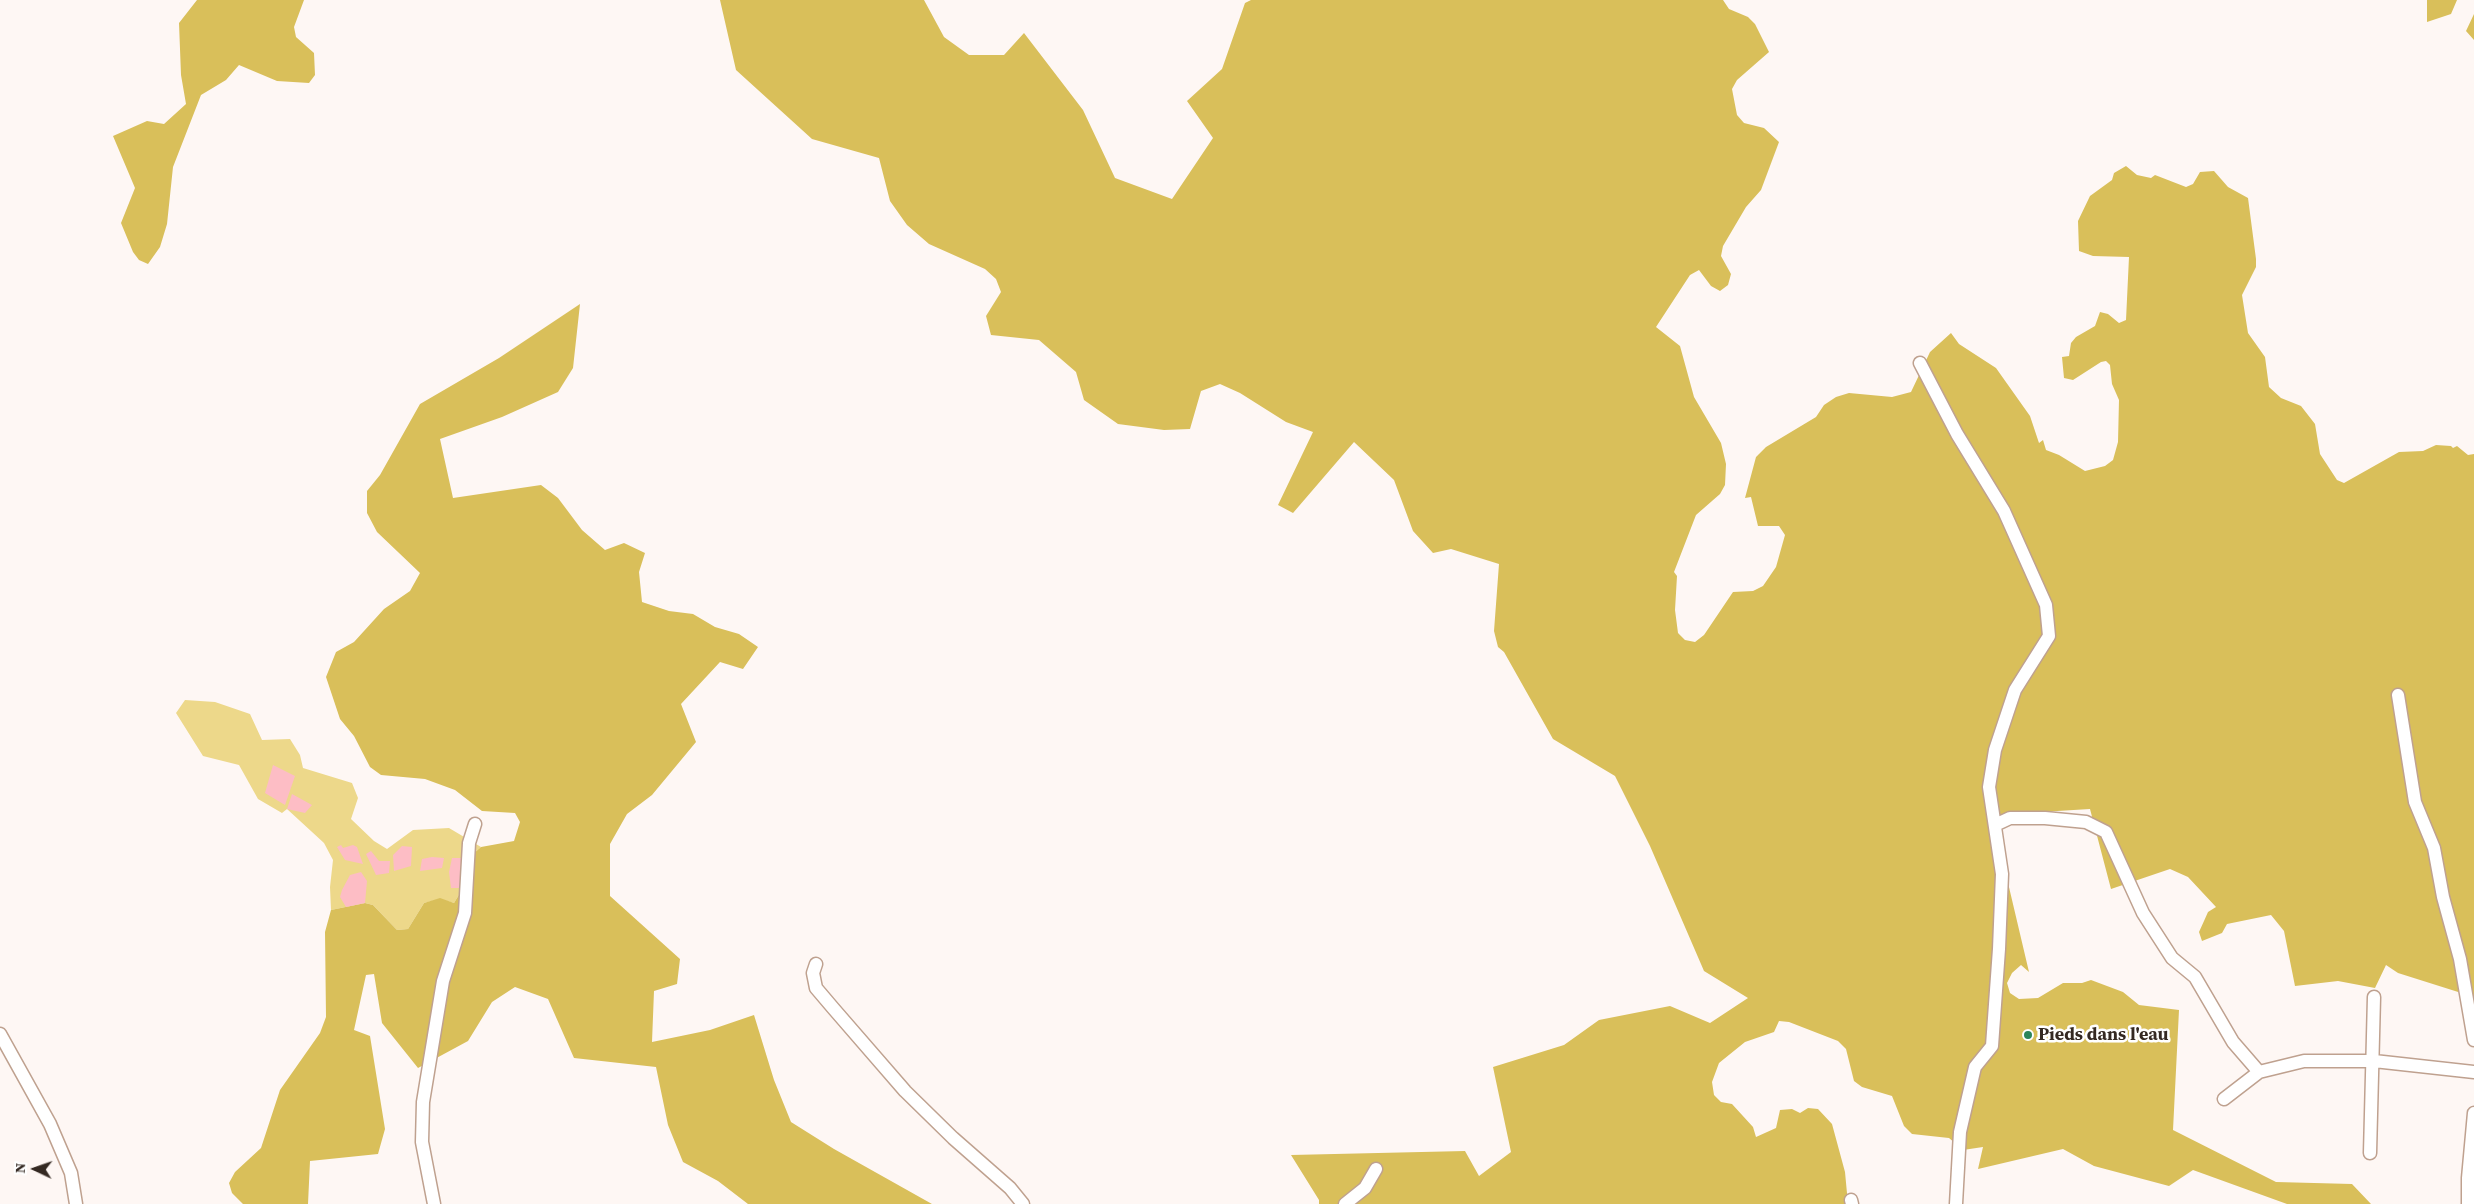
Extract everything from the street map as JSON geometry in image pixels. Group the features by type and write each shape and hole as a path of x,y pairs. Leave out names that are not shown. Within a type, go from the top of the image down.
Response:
{"street":[{"path":"1920,363 1957,434 2004,511 2046,604 2049,636 2015,690 1995,750 1989,787 2002,874 1992,1046 1975,1066 1960,1132 1956,1204"},
{"path":"2398,695 2415,802 2434,848 2443,897 2460,959 2474,1040"},
{"path":"1994,825 2010,818 2045,818 2086,822 2106,832 2148,921 2172,958 2195,977 2232,1042 2259,1072"},
{"path":"434,1204 422,1142 423,1102 443,981 465,913 469,843 476,824"},
{"path":"816,964 813,973 816,988 828,1002 905,1091 952,1138 1010,1188 1023,1204"},
{"path":"2370,1153 2374,1061 2374,997"},
{"path":"0,1034 53,1132 71,1173 76,1204"},
{"path":"2224,1099 2259,1072 2304,1061 2374,1061 2474,1072"},
{"path":"2468,1204 2468,1178 2474,1113"},
{"path":"1345,1204 1365,1188 1376,1169"}],"shaded area":[{"path":"197,0 304,0 294,27 296,37 314,53 315,75 309,83 277,81 239,65 226,80 201,95 173,167 167,224 160,247 148,264 139,260 133,252 121,223 135,188 113,136 147,121 164,124 186,104 181,75 179,23"},
{"path":"720,0 924,0 944,37 969,55 1004,55 1024,33 1083,110 1115,178 1172,199 1213,138 1187,101 1222,69 1245,3 1251,0 1723,0 1729,9 1748,17 1755,24 1769,52 1737,80 1732,89 1737,115 1744,123 1764,128 1779,142 1761,190 1746,207 1723,246 1721,256 1731,274 1728,285 1720,291 1711,286 1699,270 1690,275 1656,327 1680,346 1694,397 1721,443 1726,464 1725,485 1720,494 1696,515 1674,572 1677,576 1675,610 1678,633 1685,640 1695,642 1704,635 1733,592 1753,591 1763,586 1776,567 1785,535 1779,526 1758,526 1751,497 1745,498 1756,457 1766,447 1816,417 1824,405 1836,397 1849,393 1892,397 1911,392 1930,352 1951,333 1959,344 1996,368 2030,416 2039,443 2043,440 2046,450 2059,455 2085,471 2105,466 2113,460 2118,442 2119,400 2112,384 2110,365 2106,361 2101,362 2073,380 2064,378 2062,357 2069,356 2071,343 2076,337 2095,326 2100,312 2108,314 2119,323 2126,320 2129,257 2093,256 2079,251 2078,221 2090,196 2112,180 2114,173 2126,166 2137,175 2151,178 2155,175 2186,187 2193,184 2200,172 2214,171 2228,187 2248,198 2256,267 2242,295 2248,333 2265,357 2269,387 2281,398 2301,406 2315,424 2320,454 2337,480 2344,483 2399,452 2423,451 2436,445 2451,446 2453,448 2457,446 2468,455 2474,454 2474,997 2398,973 2386,965 2375,988 2338,981 2295,986 2284,931 2271,915 2227,924 2222,933 2202,941 2199,932 2208,912 2216,907 2188,877 2170,869 2111,889 2090,809 1992,815 2029,972 2021,965 2012,973 2007,983 2010,993 2019,999 2038,998 2063,983 2082,983 2091,980 2123,992 2139,1005 2179,1010 2173,1130 2276,1182 2352,1184 2371,1204 2287,1204 2193,1170 2169,1186 2094,1166 2063,1149 1978,1169 1983,1147 1963,1150 1949,1138 1912,1134 1904,1126 1892,1096 1862,1087 1854,1081 1846,1049 1838,1041 1789,1022 1779,1021 1774,1032 1745,1042 1719,1063 1712,1082 1714,1095 1721,1102 1732,1104 1753,1127 1756,1137 1776,1128 1780,1110 1792,1109 1800,1113 1808,1108 1818,1109 1832,1124 1845,1172 1848,1204 1319,1204 1319,1200 1291,1155 1465,1151 1479,1176 1511,1152 1493,1067 1564,1045 1599,1020 1670,1006 1710,1023 1748,998 1704,971 1650,846 1615,776 1553,739 1504,652 1498,647 1494,631 1499,564 1451,549 1433,553 1413,531 1394,480 1354,442 1293,513 1278,505 1313,432 1286,422 1240,393 1220,384 1201,391 1190,429 1164,430 1118,424 1084,400 1076,372 1039,340 991,335 986,316 1001,292 996,279 985,269 929,244 907,225 890,201 879,158 812,139 736,70"},
{"path":"2427,0 2457,0 2451,14 2427,22"},
{"path":"2474,14 2474,40 2466,31"},
{"path":"580,304 573,368 558,392 502,417 440,439 453,498 541,485 558,498 582,530 605,550 624,543 645,553 639,572 642,602 669,611 693,614 715,627 739,634 758,647 743,669 720,662 681,704 696,742 652,795 627,814 610,844 610,896 680,959 677,984 654,991 652,1042 710,1030 754,1015 774,1080 791,1122 834,1149 932,1204 748,1204 718,1181 683,1162 668,1125 656,1067 574,1058 548,999 515,987 492,1002 468,1041 418,1068 382,1023 374,974 366,975 354,1030 370,1036 385,1129 378,1154 310,1161 308,1204 243,1204 232,1193 229,1183 235,1172 261,1148 280,1090 320,1033 326,1017 325,932 331,910 365,903 373,905 397,930 408,929 424,903 440,898 454,903 463,888 473,854 481,847 514,841 520,822 515,813 482,811 455,790 425,779 381,775 370,767 354,736 340,719 326,677 336,652 354,642 384,609 410,591 420,573 377,532 367,513 367,491 380,475 420,404 499,358"},
{"path":"185,700 215,702 250,714 262,740 290,739 300,755 303,768 352,783 358,798 351,819 374,841 387,849 413,830 449,828 481,847 473,854 463,888 454,903 440,899 424,903 408,929 397,930 373,905 365,903 331,910 330,887 333,860 324,843 287,809 282,813 258,799 239,765 203,756 176,713"},
{"path":"273,765 295,776 285,805 265,793"},
{"path":"292,794 312,805 305,813 287,809"},
{"path":"341,845 343,848 353,845 357,847 363,864 345,860 337,847"},
{"path":"402,846 412,847 411,866 394,871 393,855"},
{"path":"371,851 379,861 390,861 389,873 376,875 366,854"},
{"path":"432,857 444,858 442,868 420,871 422,859"},
{"path":"452,858 466,858 460,873 465,882 463,888 451,888 449,872"},
{"path":"361,872 367,881 365,903 346,907 340,897 342,890 350,875"}],"place":[{"name":"Pieds dans l'eau","path":"2028,1035"}]}
